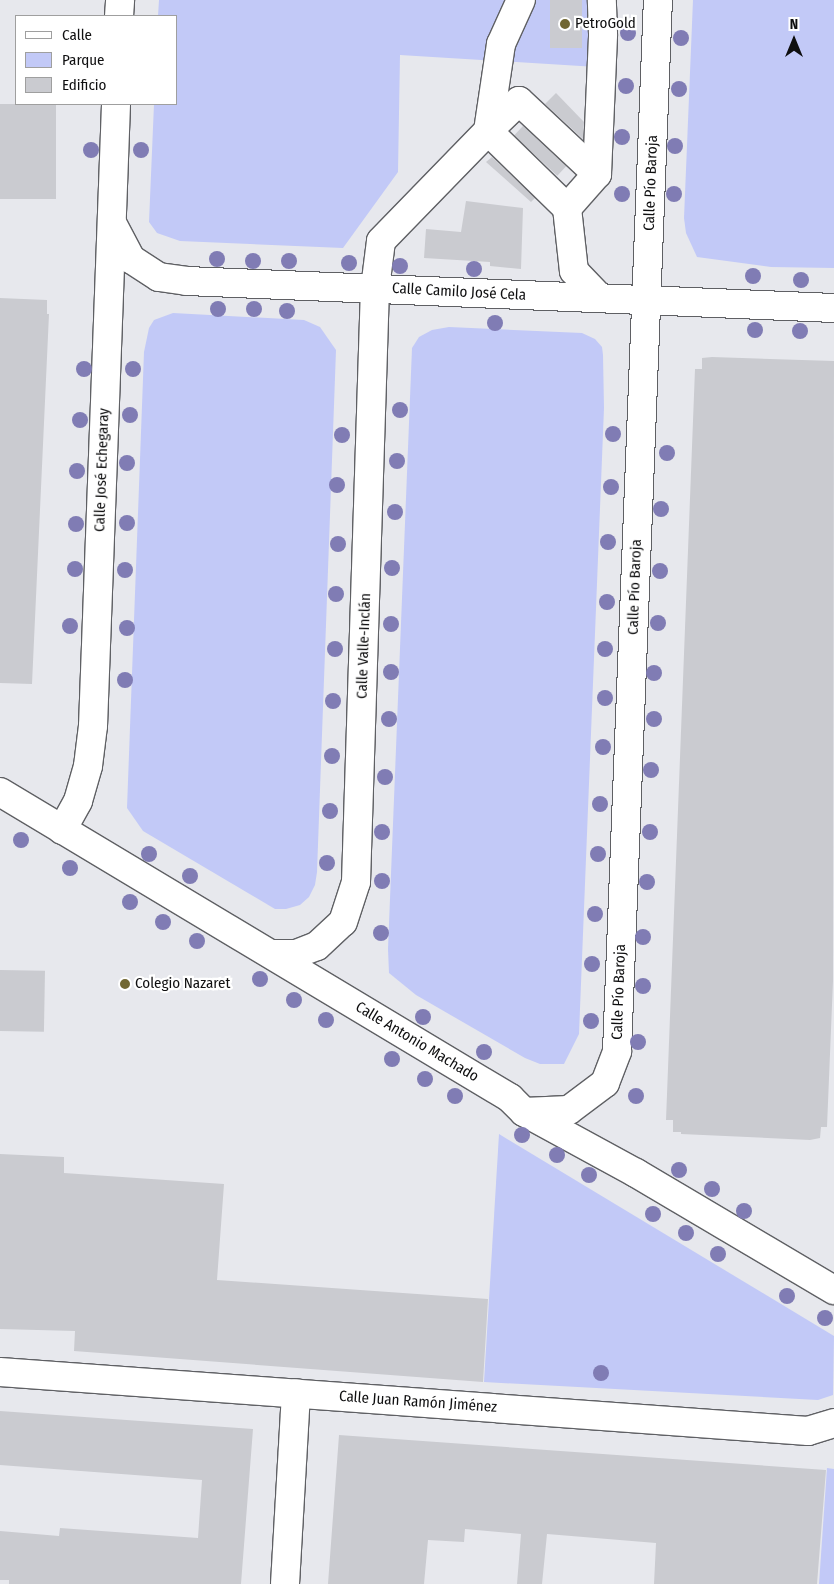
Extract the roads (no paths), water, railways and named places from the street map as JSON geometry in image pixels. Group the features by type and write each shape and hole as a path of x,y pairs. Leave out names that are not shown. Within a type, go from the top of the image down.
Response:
{"street":[{"path":"119,15 120,0"},
{"path":"521,0 501,44 488,131 567,208 574,271 600,298"},
{"path":"567,208 597,174 603,34 602,0"},
{"name":"Calle Pío Baroja","path":"524,1112 568,1110 605,1083 617,1051 658,0"},
{"name":"Calle Valle-Inclán","path":"273,954 296,954 317,946 343,922 356,882 375,288 381,241 488,131 520,101 597,174"},
{"name":"Calle José Echegaray","path":"62,830 78,801 88,766 93,726 116,105"},
{"name":"Calle Camilo José Cela","path":"112,223 131,259 159,277 188,281 834,308"},
{"name":"Calle Antonio Machado","path":"0,792 273,954 510,1098 524,1112 636,1173 834,1290"},
{"name":"Calle Juan Ramón Jiménez","path":"0,1372 808,1432 834,1423"},
{"path":"285,1584 296,1393"}],"place":[{"name":"PetroGold","path":"565,24"},
{"name":"Colegio Nazaret","path":"125,984"}]}
